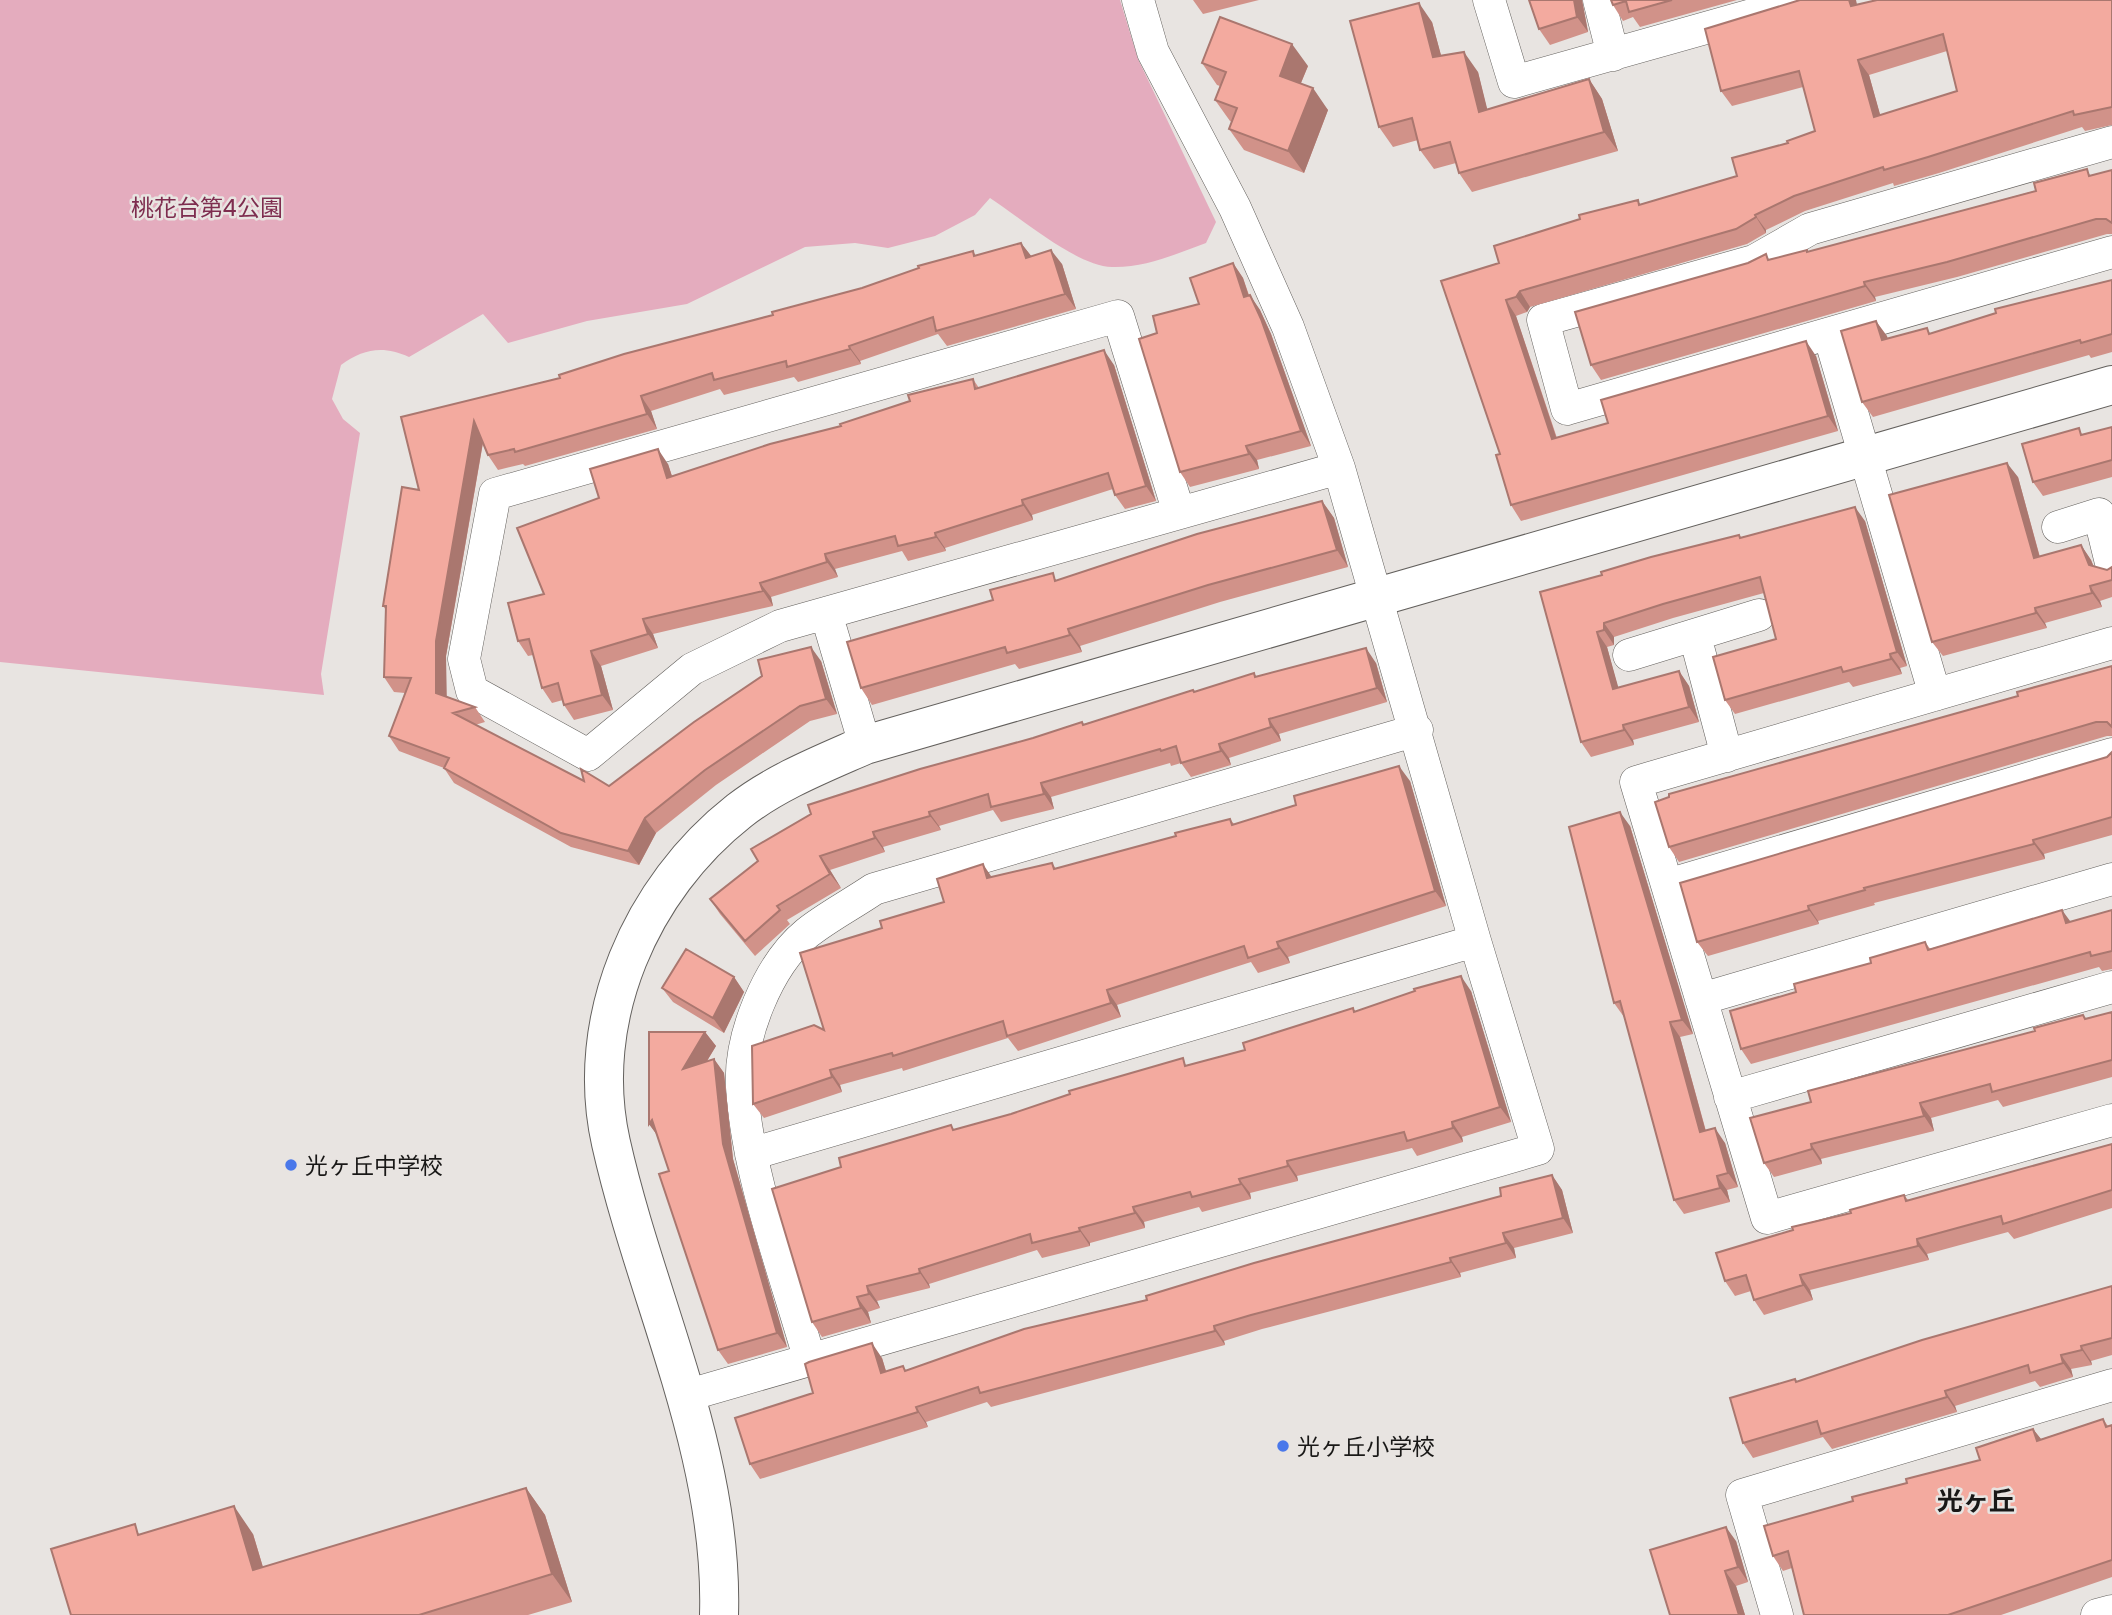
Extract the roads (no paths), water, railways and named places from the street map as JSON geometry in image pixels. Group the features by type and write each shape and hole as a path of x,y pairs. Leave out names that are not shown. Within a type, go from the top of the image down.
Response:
{"street":[{"path":"685,1396 1538,1149 1475,941 1339,468 1288,327 1235,208 1153,52 1138,0"},
{"path":"1489,0 1514,82 1805,0"},
{"path":"1600,0 1613,55"},
{"path":"2112,142 1810,229 1754,261 1542,320 1567,409 2112,252"},
{"path":"1179,513 1118,316 495,494 464,659 472,691 588,755 692,668 780,626 1339,468"},
{"path":"1829,334 1935,695"},
{"path":"719,1615 717,1558 711,1507 685,1396 611,1142 605,1089 607,1042 621,975 642,925 667,884 703,844 740,810 796,775 865,745 2112,385"},
{"path":"2058,527 2099,514 2112,567"},
{"path":"826,613 865,745"},
{"path":"1629,655 1759,615"},
{"path":"1695,636 1727,756"},
{"path":"2112,643 1636,782 1767,1218 2112,1120"},
{"path":"810,1361 751,1154 741,1085 747,1035 770,978 806,934 874,889 1416,730"},
{"path":"1667,885 2112,754"},
{"path":"1701,999 2112,879"},
{"path":"751,1154 1475,941"},
{"path":"1730,1097 2112,987"},
{"path":"1777,1615 1742,1495 2112,1385"},
{"path":"2097,1615 2112,1611"}],"place":[{"name":"光ヶ丘中学校","path":"291,1165"},
{"name":"光ヶ丘小学校","path":"1283,1446"}],"district":[{"name":"光ヶ丘","path":"1976,1500"}],"park label":[{"name":"桃花台第4公園","path":"207,207"}]}
